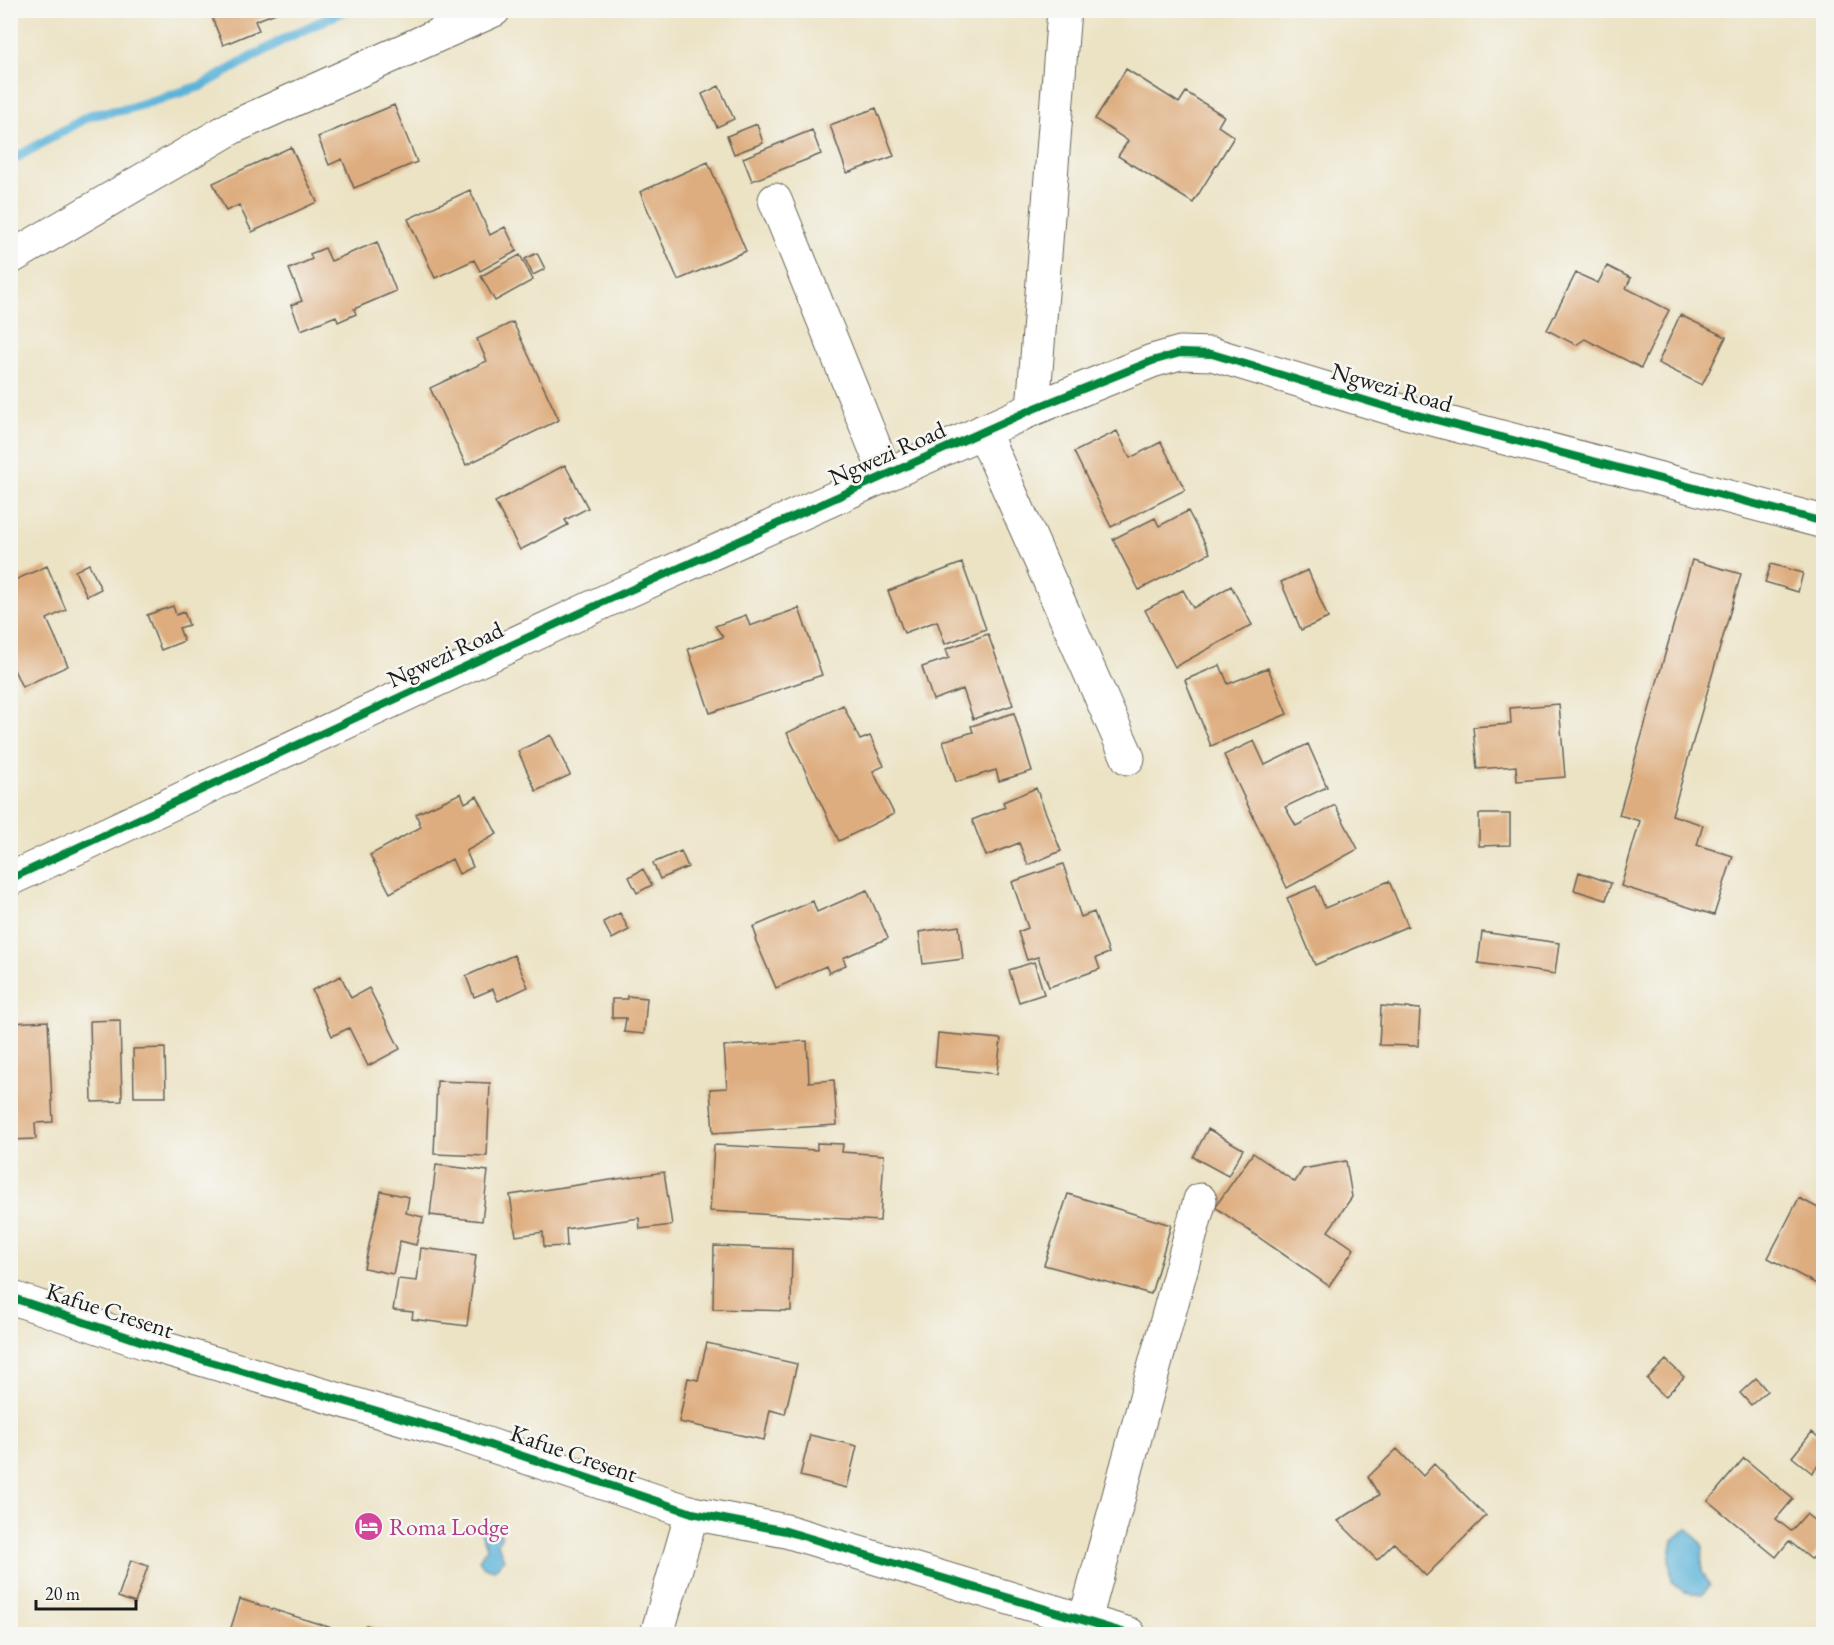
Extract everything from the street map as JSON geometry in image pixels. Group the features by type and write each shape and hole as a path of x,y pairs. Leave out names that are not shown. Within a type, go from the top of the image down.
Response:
{"street":[{"path":"10,258 234,128 494,10"},
{"path":"1033,409 1064,10"},
{"path":"775,200 886,475"},
{"name":"Ngwezi Road","path":"10,879 586,610 983,431 1152,361 1180,353 1212,354 1387,407 1824,522"},
{"path":"983,431 1128,758"},
{"path":"1085,1620 1200,1200"},
{"name":"Kafue Cresent","path":"10,1297 146,1343 466,1437 692,1513 786,1531 1129,1635"},
{"path":"657,1635 692,1513"}],"water":[{"path":"489,1523 501,1524 501,1537 498,1543 504,1560 494,1570 484,1567 479,1560 487,1548 481,1532"},
{"path":"1688,1528 1703,1546 1702,1570 1710,1586 1702,1594 1684,1592 1672,1582 1669,1559 1673,1540"}],"building":[{"path":"209,10 281,11 255,21 259,30 223,45"},
{"path":"1126,69 1179,103 1186,92 1224,116 1218,126 1234,137 1193,203 1118,156 1128,141 1095,119"},
{"path":"719,86 734,119 717,127 702,94"},
{"path":"394,105 417,162 354,188 342,159 329,165 318,137"},
{"path":"876,108 894,156 847,173 830,125"},
{"path":"757,124 763,143 734,154 727,136"},
{"path":"812,130 821,154 752,181 743,158"},
{"path":"291,147 317,202 252,232 239,205 226,211 213,183"},
{"path":"708,162 746,251 678,280 640,192"},
{"path":"470,190 490,235 505,227 517,251 480,271 474,260 435,278 408,219"},
{"path":"377,242 396,291 354,309 356,314 338,322 336,316 301,330 291,305 302,301 289,269 312,259 310,254 325,248 331,261"},
{"path":"537,253 545,269 533,275 525,259"},
{"path":"520,255 533,280 495,301 481,276"},
{"path":"1607,266 1631,278 1626,288 1669,310 1641,368 1585,339 1576,345 1547,330 1576,273 1598,283"},
{"path":"1680,315 1726,337 1702,385 1658,363"},
{"path":"513,322 559,420 466,465 430,388 487,361 477,339"},
{"path":"1117,431 1130,458 1161,442 1185,490 1111,527 1074,452"},
{"path":"565,465 588,508 565,520 568,525 520,550 495,502"},
{"path":"1188,511 1210,553 1139,590 1113,539 1155,518 1159,526"},
{"path":"1692,560 1741,574 1672,815 1703,825 1697,845 1733,856 1714,915 1621,886 1640,821 1619,815"},
{"path":"962,563 986,629 945,644 937,621 904,633 888,591"},
{"path":"89,564 101,589 87,596 75,571"},
{"path":"1771,564 1803,573 1798,592 1765,582"},
{"path":"47,566 66,610 47,619 68,666 22,687 10,661 10,607 14,605 10,597 10,582"},
{"path":"1308,570 1328,618 1301,630 1281,582"},
{"path":"1231,586 1252,625 1175,667 1145,610 1183,590 1193,608"},
{"path":"173,606 176,615 184,612 189,625 179,628 184,641 161,650 147,615"},
{"path":"799,608 822,675 710,713 688,649 723,637 715,626 746,615 750,626"},
{"path":"988,634 1013,705 973,719 963,689 933,700 922,667 949,658 946,649"},
{"path":"1220,665 1228,684 1268,668 1287,714 1211,746 1185,680"},
{"path":"1559,704 1565,777 1517,781 1516,766 1477,769 1473,727 1511,724 1510,708"},
{"path":"843,705 860,740 870,736 884,766 873,771 894,814 839,841 787,733"},
{"path":"1014,713 1032,771 999,781 996,770 956,782 943,741 973,732 971,726"},
{"path":"551,735 570,775 536,791 518,751"},
{"path":"1254,741 1265,765 1308,744 1327,787 1285,807 1296,826 1335,805 1358,849 1287,888 1224,755"},
{"path":"1036,788 1061,851 1028,865 1019,843 986,856 972,820 1005,807 1003,802"},
{"path":"461,793 465,803 477,796 497,834 466,851 473,867 459,874 452,859 390,893 370,855 421,827 416,814"},
{"path":"1479,814 1510,814 1510,845 1479,846"},
{"path":"681,851 688,867 660,879 653,863"},
{"path":"1063,864 1081,917 1094,912 1109,953 1096,958 1100,969 1049,987 1038,957 1027,960 1018,932 1028,928 1012,882"},
{"path":"643,869 652,885 637,893 629,877"},
{"path":"1579,872 1611,883 1606,900 1574,890"},
{"path":"1389,881 1408,926 1315,965 1287,898 1316,886 1325,908"},
{"path":"867,890 888,938 843,958 846,965 829,973 826,966 776,988 755,939 757,938 753,927 813,901 817,912"},
{"path":"620,913 629,930 612,939 603,922"},
{"path":"959,926 963,959 923,964 919,932"},
{"path":"1482,932 1559,943 1555,974 1478,963"},
{"path":"514,955 528,987 498,1001 493,989 474,997 466,976"},
{"path":"1034,962 1044,994 1019,1002 1009,970"},
{"path":"341,976 351,998 369,988 400,1049 368,1066 349,1028 332,1036 312,990"},
{"path":"627,996 647,998 644,1034 624,1032 626,1018 612,1018 612,999 627,999"},
{"path":"1381,1006 1420,1009 1418,1046 1379,1045"},
{"path":"120,1020 122,1101 92,1102 90,1021"},
{"path":"48,1021 53,1122 35,1123 36,1139 10,1140 10,1023"},
{"path":"938,1033 1001,1039 997,1074 935,1067"},
{"path":"807,1041 809,1082 834,1080 837,1125 713,1133 710,1089 727,1088 724,1046"},
{"path":"165,1048 166,1097 134,1097 133,1049"},
{"path":"437,1081 490,1083 487,1156 434,1154"},
{"path":"1208,1129 1243,1149 1228,1176 1193,1157"},
{"path":"817,1143 843,1144 842,1152 884,1155 880,1221 710,1211 714,1145 817,1150"},
{"path":"1253,1153 1295,1182 1303,1169 1346,1161 1352,1197 1328,1231 1354,1249 1329,1286 1215,1207"},
{"path":"436,1165 488,1171 482,1221 430,1215"},
{"path":"664,1172 672,1225 640,1229 639,1218 566,1229 567,1246 544,1247 543,1232 516,1236 510,1195"},
{"path":"381,1191 409,1197 406,1213 423,1217 416,1245 400,1241 393,1274 364,1268"},
{"path":"1068,1194 1171,1225 1151,1294 1044,1265"},
{"path":"1799,1198 1824,1211 1824,1288 1768,1258"},
{"path":"714,1246 792,1249 791,1311 713,1309"},
{"path":"421,1248 476,1255 467,1326 412,1319 413,1312 393,1310 398,1279 417,1281"},
{"path":"707,1343 797,1364 785,1414 770,1410 764,1440 679,1422 688,1378 698,1380"},
{"path":"1666,1360 1684,1377 1665,1397 1647,1379"},
{"path":"1756,1378 1767,1391 1751,1405 1740,1393"},
{"path":"1812,1432 1824,1442 1824,1458 1812,1473 1792,1457"},
{"path":"810,1435 857,1446 847,1488 800,1476"},
{"path":"1397,1449 1423,1476 1434,1464 1486,1516 1426,1576 1394,1543 1377,1560 1338,1521 1379,1495 1368,1477"},
{"path":"1744,1458 1793,1499 1776,1519 1791,1531 1806,1514 1824,1528 1824,1544 1811,1559 1789,1541 1776,1557 1708,1501"},
{"path":"131,1560 148,1566 135,1603 118,1597"},
{"path":"240,1599 351,1634 229,1634"},
{"path":"366,1625 395,1634 363,1634"}],"waterway":[{"path":"10,161 91,115 127,109 201,86 286,38 346,10"}],"cycle path":[{"path":"10,879 608,600 1033,409 1152,361 1180,353 1212,354 1387,407 1824,522"},
{"path":"10,1297 146,1343 466,1437 692,1513 786,1531 1129,1634"}],"place":[{"name":"Roma Lodge","path":"368,1526"}]}
